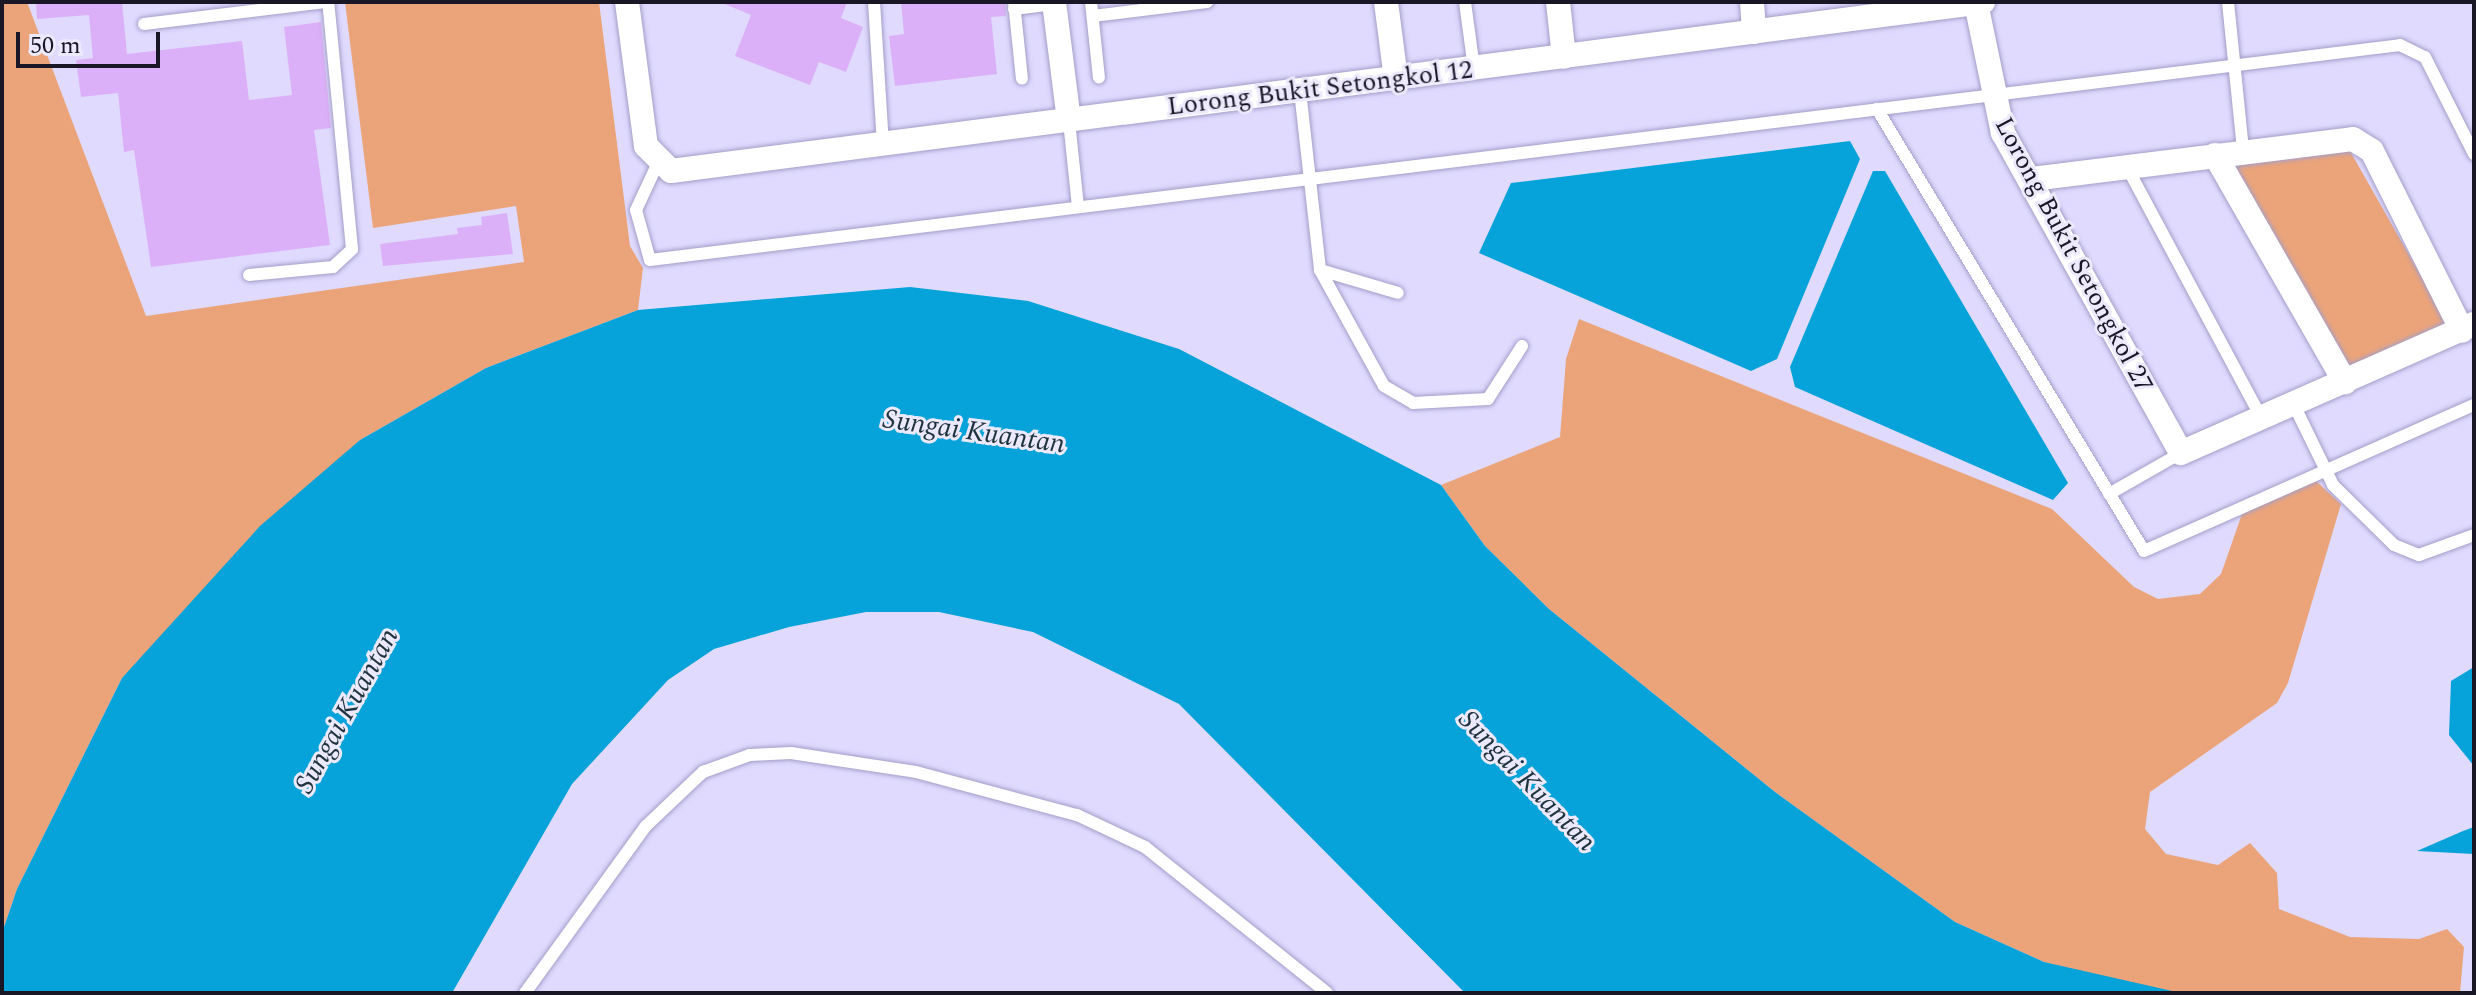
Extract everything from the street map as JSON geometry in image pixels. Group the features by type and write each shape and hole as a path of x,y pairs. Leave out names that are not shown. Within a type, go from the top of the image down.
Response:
{"street":[{"path":"627,2 643,137 657,165"},
{"path":"1386,2 1396,79"},
{"path":"1558,2 1564,57"},
{"path":"1752,2 1754,32"},
{"name":"Lorong Bukit Setongkol 12","path":"657,165 698,170 1983,2"},
{"path":"1054,3 1069,121"},
{"name":"Lorong Bukit Setongkol 27","path":"1976,3 1990,95 2032,179 2181,453"},
{"path":"2032,179 2128,169 2341,138 2372,151 2468,327 2181,453"},
{"path":"2215,155 2345,382"}],"lane":[{"path":"198,2 200,17"},
{"path":"144,24 327,2 352,249 333,267 249,275"},
{"path":"874,2 883,146"},
{"path":"1091,2 1099,78"},
{"path":"1093,16 1207,2"},
{"path":"1465,2 1474,69"},
{"path":"2228,2 2243,150"},
{"path":"1022,79 1014,5 1054,3"},
{"path":"657,165 636,210 650,260 2233,63 2414,46 2474,154"},
{"path":"1300,91 1320,270 1384,386 1413,403 1488,399 1522,346"},
{"path":"1877,109 2139,547 2151,554 2474,405"},
{"path":"1069,121 1078,206"},
{"path":"2128,169 2262,419"},
{"path":"1320,270 1398,293"},
{"path":"2294,405 2327,474 2351,508 2405,551 2437,552 2474,535"},
{"path":"2109,494 2181,453"},
{"path":"525,993 646,826 703,772 750,755 791,753 916,772 1077,815 1145,847 1327,993"}],"shaded area":[{"path":"2,2 27,2 146,316 524,262 516,206 373,228 345,2 599,2 630,246 643,268 638,310 486,368 360,440 122,678 17,889 2,933"},
{"path":"2346,144 2449,325 2342,375 2221,156"},
{"path":"1579,319 2052,509 2134,587 2158,599 2200,594 2221,574 2242,514 2316,481 2341,504 2288,683 2277,703 2150,792 2145,829 2166,854 2218,865 2250,843 2277,873 2279,909 2350,937 2419,939 2447,929 2464,947 2460,993 2181,993 2119,984 2044,962 1955,922 1775,792 1549,609 1485,546 1441,485 1560,437 1566,359"}],"water":[{"path":"1850,141 1860,159 1777,359 1751,371 1479,253 1511,183"},
{"path":"1873,171 1885,171 2068,483 2053,500 1795,387 1790,367"},
{"name":"Sungai Kuantan","path":"910,287 1028,301 1179,349 1441,485 1485,546 1549,609 1775,792 1955,922 2044,962 2181,993 1465,993 1179,704 1033,632 939,612 866,612 789,627 714,649 668,680 572,784 452,993 2,993 2,933 17,889 122,678 260,526 360,440 486,368 638,310"},
{"path":"2474,667 2474,766 2449,735 2451,681"},
{"path":"2474,827 2474,854 2417,851 2463,831"}],"building":[{"path":"36,2 122,2 127,54 242,41 249,100 292,95 284,27 321,22 331,128 314,130 330,245 151,267 134,150 124,152 118,93 81,97 76,60 93,58 89,15 37,19"},
{"path":"720,2 847,2 841,18 863,27 846,72 819,62 810,85 735,56 751,15"},
{"path":"901,2 1005,2 1006,16 991,17 997,74 895,86 889,36 904,34"},
{"path":"507,213 513,254 383,266 380,244 458,234 457,228 482,225 481,217"}]}
